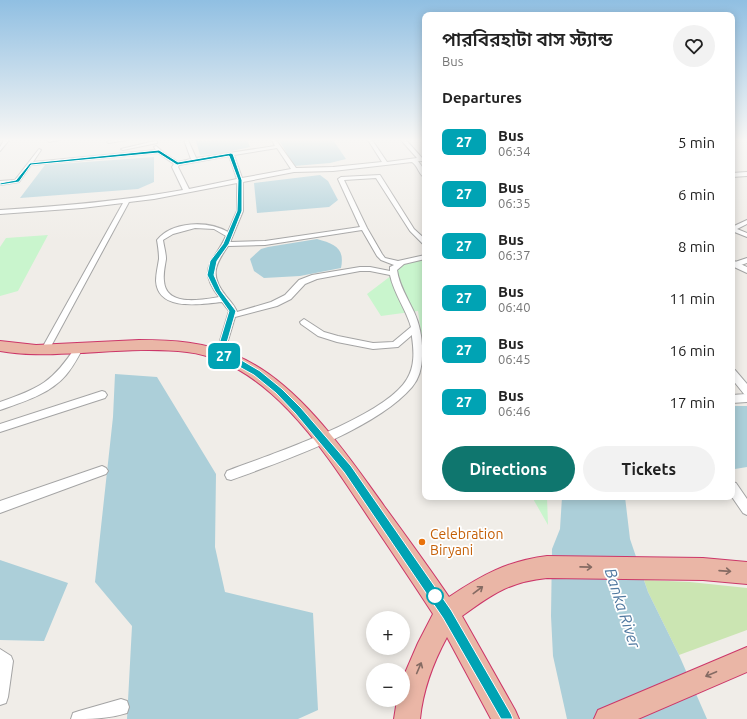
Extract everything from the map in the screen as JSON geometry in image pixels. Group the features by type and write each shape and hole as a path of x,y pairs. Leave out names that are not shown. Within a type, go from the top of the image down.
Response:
{"highway":[{"path":"0,346 15,349 45,350 124,346 157,346 202,350 220,354 240,362 262,377 279,391 348,469 447,614 506,719"},
{"path":"407,719 408,704 416,674 428,648 447,614 487,584 508,574 528,568 547,567 703,569 747,573"},
{"path":"607,719 747,659"}],"street":[{"path":"0,183 17,181 23,174"},
{"path":"178,174 187,191"},
{"path":"220,354 233,311 218,291 211,275 214,261 226,244 240,211 240,180 238,174"},
{"path":"0,212 82,206 127,200 187,191 275,174"},
{"path":"735,175 747,174"},
{"path":"399,264 383,259 364,228 341,179 378,176 412,230 422,240"},
{"path":"45,350 127,200"},
{"path":"735,228 747,222"},
{"path":"224,300 199,302 170,300 163,293 160,285 162,253 160,240 169,232 199,226 216,228 230,236"},
{"path":"226,244 265,243 364,228"},
{"path":"735,230 747,236"},
{"path":"231,474 322,438 364,418 389,402 408,384 417,369 418,354 415,328 408,309 394,283 393,269 399,264 422,257"},
{"path":"735,264 747,260"},
{"path":"735,266 747,270"},
{"path":"231,316 274,304 288,297 302,282 315,277 370,268 394,274"},
{"path":"304,322 321,334 337,339 373,346 395,345 415,328"},
{"path":"0,406 51,384 63,372 79,348"},
{"path":"735,376 747,391"},
{"path":"0,428 102,395"},
{"path":"735,399 747,398"},
{"path":"0,507 102,471"},
{"path":"735,491 747,509"},
{"path":"0,656 6,661 0,697"},
{"path":"79,719 122,707"}],"green space":[{"path":"48,235 18,291 0,296 0,247 6,238"},
{"path":"422,259 422,338 418,311 381,316 367,294 396,272 402,263"},
{"path":"534,500 547,500 548,525"},
{"path":"644,580 690,582 747,588 747,630 679,655 648,592"}],"water":[{"path":"39,174 154,174 154,182 138,189 20,198"},
{"path":"320,175 328,181 338,200 329,207 257,213 254,183"},
{"path":"317,239 334,245 340,251 342,261 341,268 300,276 264,278 254,271 250,259 261,249"},
{"path":"115,374 157,377 216,474 215,547 225,592 313,613 318,710 298,719 127,719 132,626 95,582 113,417"},
{"path":"735,406 747,406 747,467 735,469"},
{"name":"Banka River","path":"562,500 625,500 630,539 648,592 679,655 707,719 567,719 553,656 551,616 552,549 560,529"},
{"path":"0,560 68,583 44,641 0,640"}],"bus line":[{"name":"27","path":"0,183 17,181 24,174"},
{"name":"27","path":"238,174 240,180 240,211 226,244 214,261 211,275 218,291 233,311 227,335 220,354 240,362 257,373 279,391 298,410 348,469 447,614 506,719"}],"place":[{"name":"Celebration Biryani","path":"422,542"}]}
